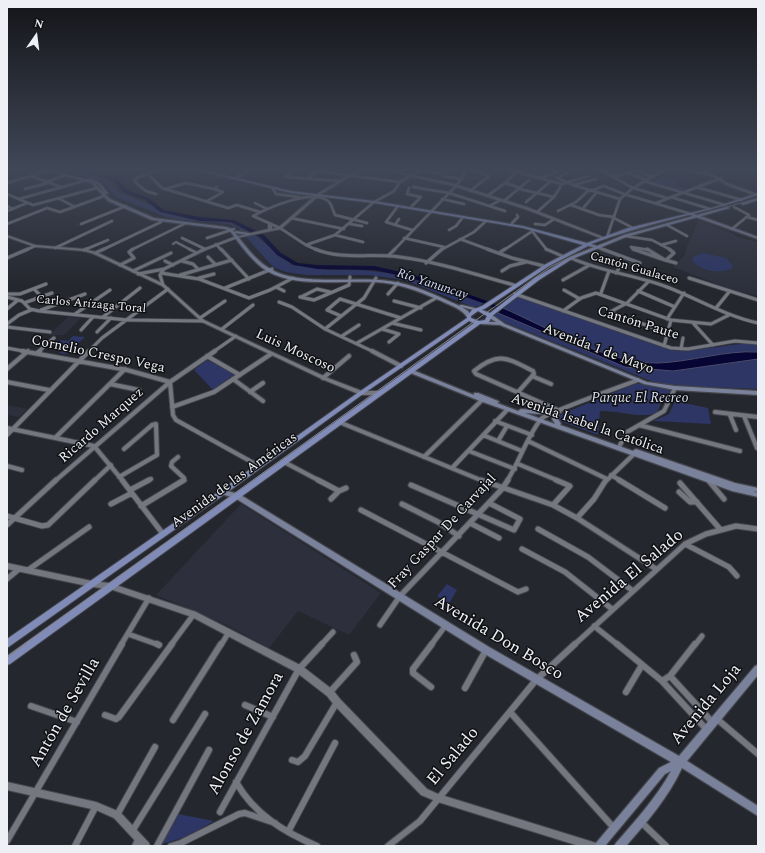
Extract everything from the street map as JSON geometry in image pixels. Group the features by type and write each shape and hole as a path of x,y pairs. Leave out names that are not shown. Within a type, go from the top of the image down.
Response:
{"main road":[{"path":"129,209 161,222 221,227 235,233 271,270 298,276 350,279"},
{"path":"130,209 164,220 185,224"},
{"path":"417,209 512,223 541,229 597,247"},
{"path":"423,209 533,230 587,244"},
{"name":"Avenida de las Américas","path":"7,661 411,370 481,323 488,320 491,314 501,305 537,279 571,258 597,247 625,236 632,236 695,216 710,209"},
{"name":"Avenida de las Américas","path":"7,644 478,310 493,302 534,272 562,256 605,237 633,228 726,209"},
{"path":"695,216 758,239"},
{"path":"695,216 758,239"},
{"path":"235,233 248,234 244,241"},
{"path":"235,233 271,270 293,278 375,279 403,282 491,314"},
{"path":"534,272 537,279"},
{"path":"375,279 398,283 436,298 464,310 469,317 481,323"},
{"name":"Avenida 1 de Mayo","path":"491,314 503,325"},
{"name":"Avenida 1 de Mayo","path":"481,323 503,325 638,380 652,384 675,388 758,393"},
{"name":"Avenida Isabel la Católica","path":"411,370 507,410 558,424 716,478 758,490"},
{"name":"Avenida Isabel la Católica","path":"411,370 634,454 758,495"},
{"path":"521,411 558,412 555,419 558,424"},
{"name":"Avenida Don Bosco","path":"223,492 237,496 486,650 680,762 758,811"},
{"name":"Avenida Loja","path":"619,846 641,822 673,779 680,762 758,670"},
{"name":"Avenida Loja","path":"599,846 662,772 680,762"}],"street":[{"path":"7,211 13,209"},
{"path":"7,224 45,209"},
{"path":"49,209 58,213 69,209"},
{"path":"81,224 120,209"},
{"path":"250,209 260,212"},
{"path":"267,209 253,216 280,228 306,245 329,253 388,256 426,263 514,286"},
{"path":"248,234 280,228 302,209"},
{"path":"332,209 334,214 353,221 367,223"},
{"path":"306,245 335,235 366,209"},
{"path":"396,209 386,222 412,230"},
{"path":"500,209 505,211"},
{"path":"528,209 605,237 618,209"},
{"path":"537,212 541,209"},
{"path":"558,211 563,209"},
{"path":"582,209 614,218 633,228"},
{"path":"672,209 695,216"},
{"path":"738,209 749,214 747,217"},
{"path":"388,256 432,211"},
{"path":"512,223 518,217 517,215"},
{"path":"449,230 456,226 464,217"},
{"path":"747,217 758,220"},
{"path":"732,229 747,217"},
{"path":"291,218 344,229"},
{"path":"395,225 399,219"},
{"path":"535,224 545,225 554,219"},
{"path":"55,248 112,221"},
{"path":"426,263 444,247 474,232 486,221"},
{"path":"95,253 161,222"},
{"path":"120,265 134,258 129,252 131,250 185,224"},
{"path":"270,224 270,230"},
{"path":"350,224 362,226"},
{"path":"667,225 687,236"},
{"path":"270,230 285,232"},
{"path":"499,253 533,230 546,250 562,256"},
{"path":"207,238 235,233"},
{"path":"138,274 152,273 165,269 235,233"},
{"path":"335,235 363,242"},
{"name":"Luis Moscoso","path":"7,236 35,246 84,250 95,253 163,285 201,320 271,354 361,393 380,392"},
{"path":"632,236 652,240 674,252 666,260"},
{"path":"182,238 205,249"},
{"path":"404,238 444,247"},
{"path":"460,239 499,253 544,266"},
{"path":"84,250 108,240"},
{"path":"661,245 676,241"},
{"path":"173,244 176,242 197,253"},
{"path":"216,244 249,279"},
{"path":"7,258 35,246"},
{"path":"666,260 646,248 631,246 635,250 666,260 676,263"},
{"path":"597,247 640,263"},
{"path":"133,271 171,253"},
{"path":"208,257 215,264"},
{"name":"Cantón Gualaceo","path":"571,258 588,266 649,281 684,293 729,315 758,323"},
{"path":"600,259 621,265 616,273"},
{"path":"165,260 173,265"},
{"path":"180,275 232,260"},
{"path":"182,261 193,264 198,269"},
{"path":"502,271 510,266 529,262"},
{"path":"563,280 588,266"},
{"path":"163,285 160,275 165,269"},
{"path":"225,288 271,270"},
{"path":"601,293 609,271"},
{"path":"161,273 199,278 249,298 293,278"},
{"path":"199,278 214,274"},
{"path":"688,278 758,300"},
{"path":"330,292 317,289 300,297 314,300 330,292 350,285 350,279"},
{"path":"325,328 364,298 375,279"},
{"path":"649,281 627,303 610,312 668,332"},
{"path":"388,294 398,283"},
{"path":"7,294 20,294 46,284"},
{"path":"276,287 284,291"},
{"path":"102,318 140,288"},
{"path":"34,289 42,296"},
{"path":"7,435 78,360 102,338 168,289"},
{"path":"74,315 110,290"},
{"path":"564,290 580,299"},
{"path":"638,291 675,306"},
{"path":"563,312 592,292 601,293 669,320 712,324 729,315"},
{"path":"716,308 729,292"},
{"path":"19,315 25,303 52,293"},
{"path":"664,346 668,332 669,320 675,306 684,293"},
{"path":"39,311 85,294"},
{"name":"Cantón Paute","path":"515,294 664,346 681,349 735,341 758,343"},
{"name":"Carlos Arízaga Toral","path":"7,297 25,303 31,310 39,311 127,320 201,320"},
{"path":"357,343 421,308 436,298"},
{"path":"341,316 327,310 340,299 401,318"},
{"path":"7,309 18,300"},
{"path":"201,320 225,301"},
{"path":"394,301 421,308"},
{"path":"279,302 292,307 306,318 325,328 401,366"},
{"path":"222,329 253,305"},
{"path":"7,325 19,315 31,310"},
{"path":"81,330 93,317"},
{"path":"97,332 111,318"},
{"path":"693,322 714,345"},
{"path":"392,323 421,330"},
{"path":"7,325 50,332"},
{"path":"342,336 359,325"},
{"path":"382,329 399,334 389,342"},
{"name":"Ricardo Marquez","path":"7,525 94,446 170,382 236,336"},
{"path":"37,352 54,338"},
{"path":"681,349 683,338"},
{"name":"Cornelio Crespo Vega","path":"8,348 78,360 125,370 170,382 172,407 174,415 180,424 259,466"},
{"path":"7,369 28,351"},
{"path":"172,407 214,392 271,354"},
{"path":"207,356 240,375"},
{"path":"324,378 349,356"},
{"path":"518,392 534,374 533,371 500,356 474,371 476,374 518,392 558,412"},
{"path":"56,437 125,370"},
{"path":"532,376 551,384"},
{"path":"233,379 263,402"},
{"path":"541,420 638,380"},
{"path":"7,382 49,390"},
{"path":"250,392 263,383"},
{"path":"110,384 139,390"},
{"path":"620,445 627,432 664,411 675,388"},
{"path":"424,457 482,400"},
{"path":"452,468 507,410"},
{"path":"715,412 730,415 758,417"},
{"path":"730,415 736,430"},
{"path":"744,416 757,448"},
{"name":"Fray Gaspar De Carvajal","path":"380,624 400,596 459,536 502,488 518,464 522,451 541,420"},
{"path":"495,421 532,435"},
{"path":"339,422 502,488 553,505 577,518 656,568"},
{"path":"119,477 157,455 156,424 152,424 124,449"},
{"path":"639,425 662,432 691,437 740,451"},
{"path":"498,441 508,426"},
{"path":"7,428 94,446 111,465 163,534"},
{"path":"483,435 522,451"},
{"path":"528,441 607,479"},
{"path":"469,451 515,469"},
{"path":"577,518 594,499 607,479 634,454"},
{"path":"141,506 184,480 184,478 171,466 172,462 178,457"},
{"path":"284,461 339,491"},
{"path":"518,464 570,486 553,505"},
{"path":"7,516 42,526 48,525 111,465"},
{"path":"7,466 22,470"},
{"path":"611,475 665,508"},
{"path":"111,504 151,479"},
{"path":"709,480 724,499"},
{"path":"680,483 720,529"},
{"path":"411,485 514,530 520,519 489,504"},
{"path":"331,500 339,491 346,488"},
{"path":"680,492 690,502 697,502"},
{"path":"402,504 441,522 448,530 459,536"},
{"path":"362,510 518,592 526,589"},
{"path":"470,523 498,538"},
{"name":"Avenida El Salado","path":"536,680 656,568 686,544 720,529 736,526 758,529"},
{"path":"28,570 89,527"},
{"path":"538,530 554,536 596,562 633,591"},
{"path":"686,544 729,567 737,576"},
{"path":"522,549 565,572 612,609"},
{"path":"7,566 92,584 110,586 194,614 299,669 330,693 424,792 438,798 593,846"},
{"path":"7,579 19,568"},
{"name":"Antón de Sevilla","path":"7,841 149,598"},
{"path":"105,715 116,719 119,717 194,614"},
{"path":"431,687 413,673 413,669 446,625"},
{"path":"594,626 713,724 758,754"},
{"path":"173,720 230,632"},
{"name":"Alonso de Zamora","path":"220,812 299,669 333,632"},
{"path":"128,634 159,645"},
{"path":"662,681 670,676 702,636"},
{"path":"465,688 486,650"},
{"path":"330,693 356,662 357,659 354,655"},
{"path":"626,692 642,665"},
{"path":"670,676 713,724"},
{"name":"El Salado","path":"388,846 420,821 536,680"},
{"path":"292,760 298,762 305,756 337,702"},
{"path":"245,705 273,717"},
{"path":"31,706 77,722"},
{"path":"510,712 614,828"},
{"path":"133,830 205,714"},
{"path":"288,832 335,742"},
{"path":"117,815 155,747"},
{"path":"158,846 209,750"},
{"path":"236,782 241,793 275,823 288,832 317,846"},
{"path":"7,786 96,806 117,815 133,830 146,846"},
{"path":"75,846 96,806"},
{"path":"171,846 181,843 239,814 245,813 275,823"},
{"path":"641,822 666,846"},
{"path":"135,846 139,838"}],"shaded area":[{"path":"699,220 737,237 758,242 758,296 730,289 673,267 685,255 687,246"},
{"path":"503,308 599,351 619,358 639,362 658,363 683,361 721,354 746,352 758,352 758,359 673,371 625,367 498,313"},
{"path":"68,317 81,318 64,335 49,335"},
{"path":"7,405 27,409 19,417 7,415"},
{"path":"241,504 381,593 349,635 298,611 269,648 227,625 156,595"}],"green space":[{"path":"146,209 160,209 173,214 197,220 231,223 255,235 292,265 329,270 361,270 388,273 419,281 483,303 480,306 473,307 404,280 369,275 306,275 286,272 273,267 238,228 228,224 181,220 166,217"},
{"path":"703,253 726,258 733,266 731,269 721,271 700,267 692,260 693,257"},
{"path":"518,297 670,350 681,351 758,344 758,352 721,354 683,361 658,363 639,362 619,358 579,343 503,308"},
{"path":"498,313 590,353 673,371 758,359 758,389 678,386 656,383 499,320 493,315"},
{"path":"73,336 85,337 66,354 59,353 68,344 58,343 61,340 68,341"},
{"path":"207,360 235,374 213,390 194,370"},
{"name":"Parque El Recreo","path":"635,384 671,390 669,394 665,393 657,413 650,415 636,415 600,411 598,435 560,421 559,416 564,413"},
{"path":"675,401 708,408 711,424 653,421 669,414"},
{"path":"447,584 457,590 449,604 437,596"},
{"path":"178,814 214,821 186,837 162,844"}],"waterway":[{"name":"Río Yanuncay","path":"159,209 162,211 200,219 232,221 262,236 279,254 296,264 318,267 374,268 414,277 488,303 510,315"}],"tram line":[{"path":"23,645 550,267 575,255 626,236 720,209"},
{"path":"7,657 25,644"}]}
